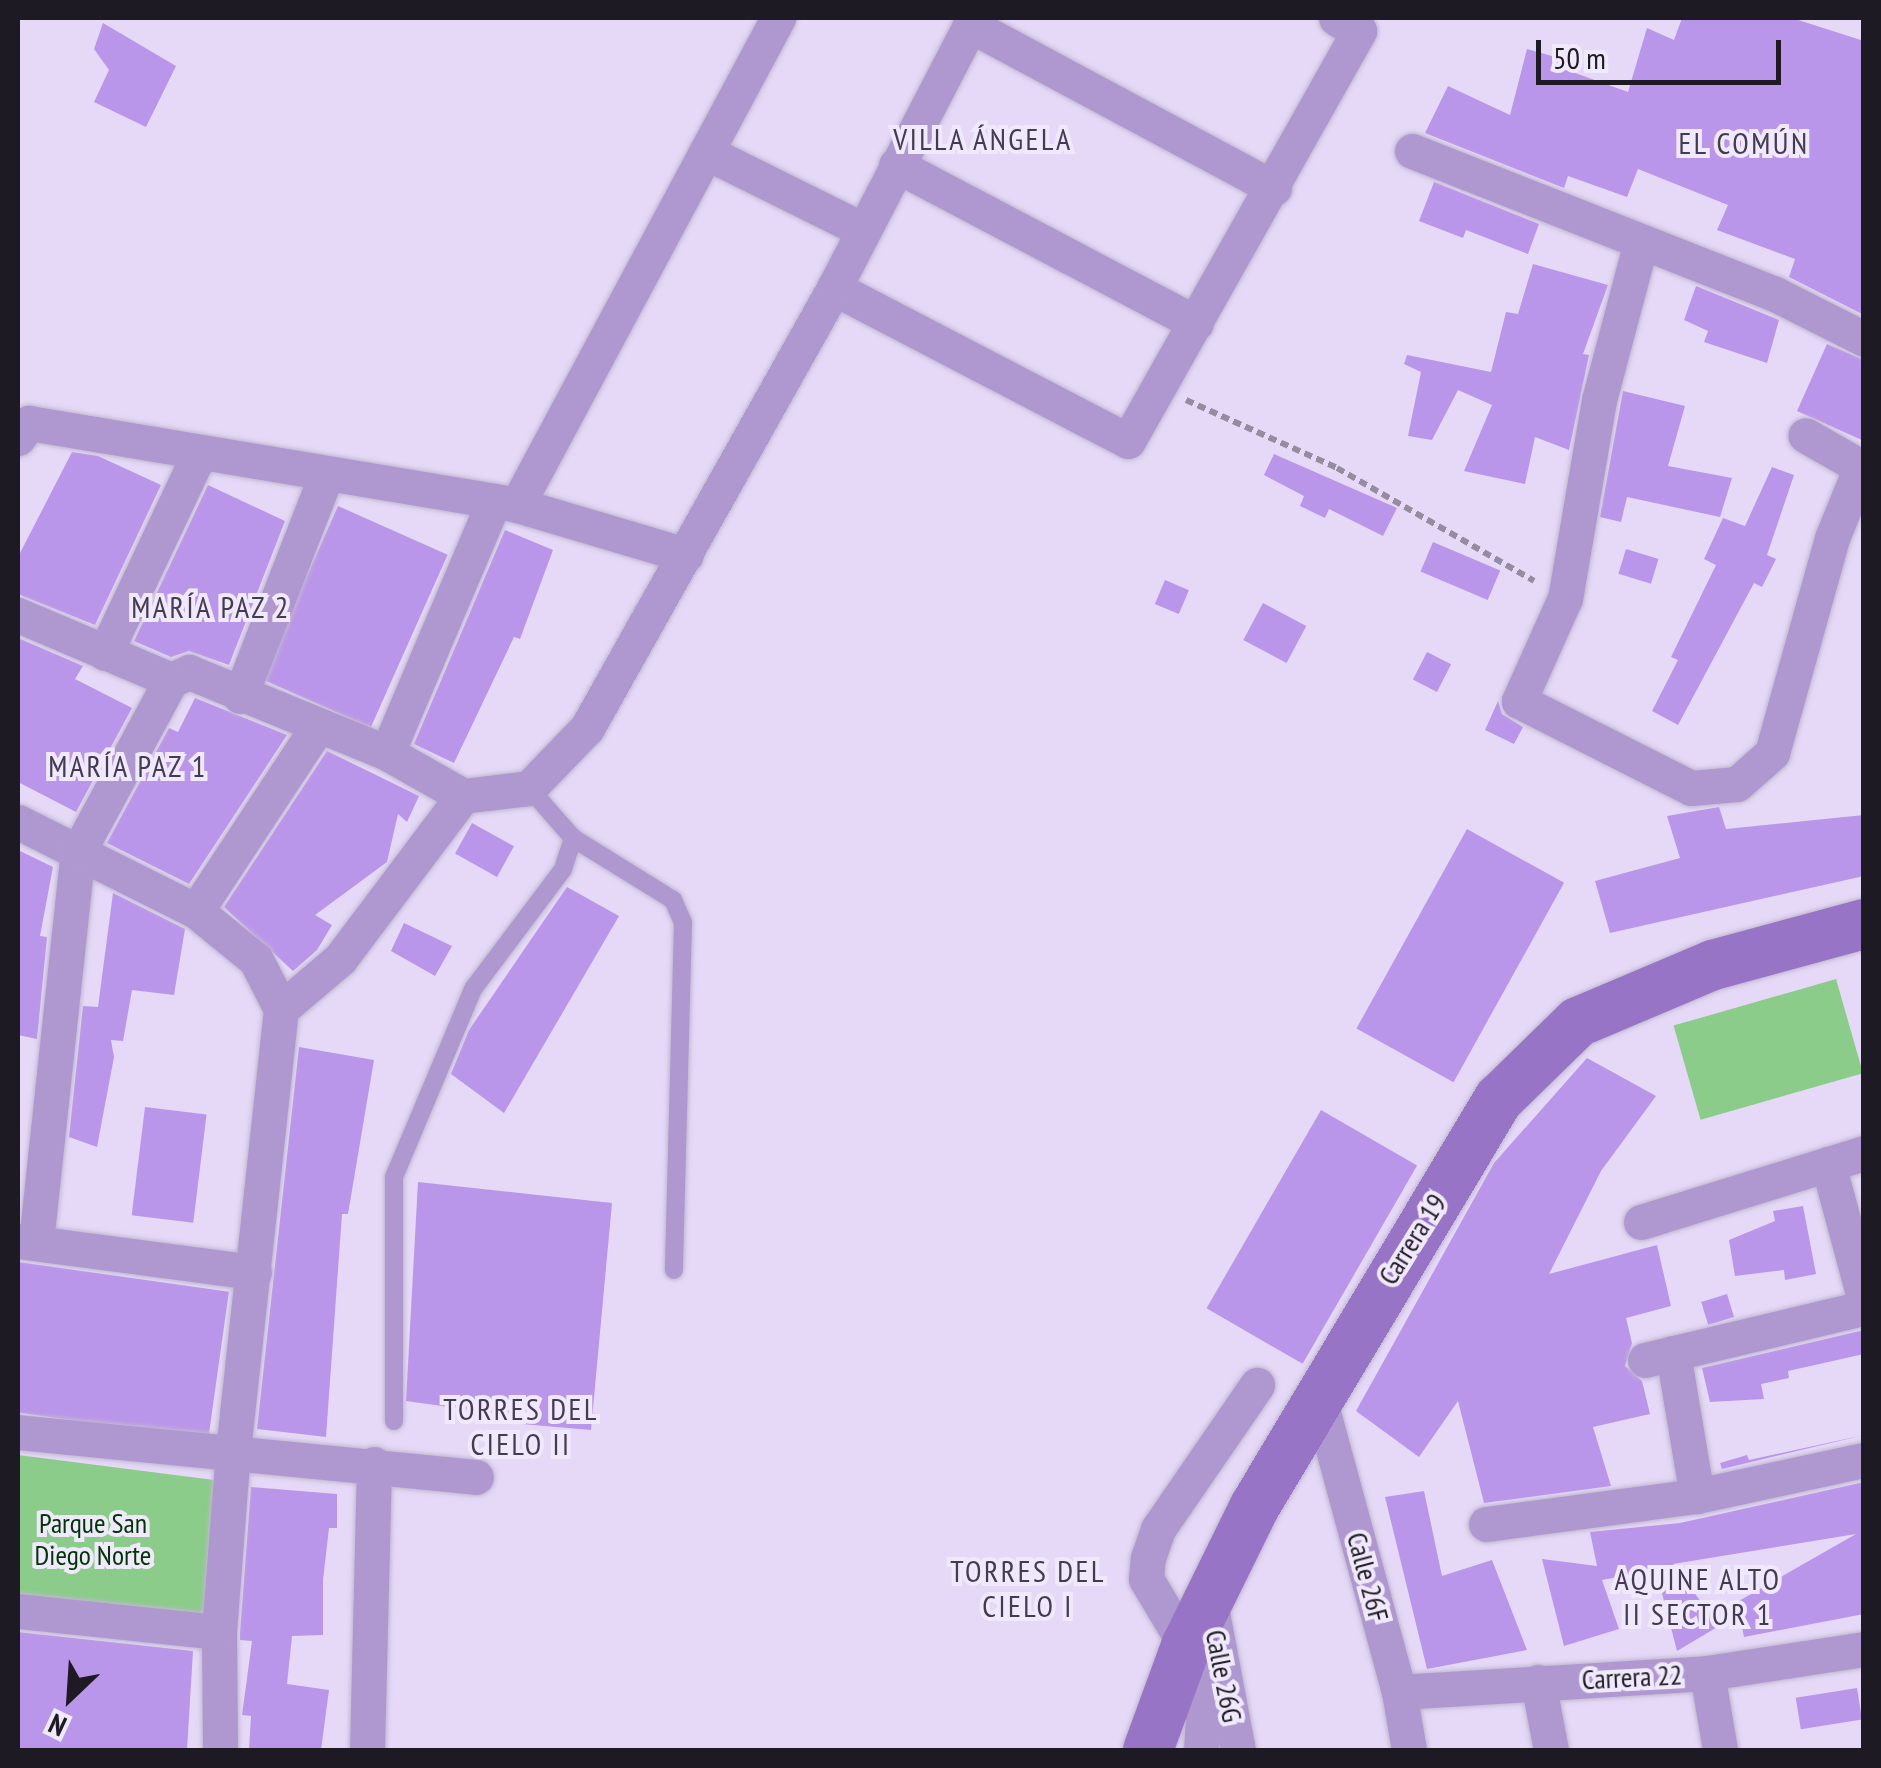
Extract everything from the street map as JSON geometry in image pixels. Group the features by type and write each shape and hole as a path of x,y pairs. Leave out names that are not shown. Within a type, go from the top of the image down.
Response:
{"street":[{"path":"388,753 506,503 778,18"},
{"path":"834,288 1128,441 1274,188 1359,30 1336,18"},
{"path":"254,1272 27,1241 78,852 172,680 189,672 240,696 388,753 463,796 529,788 586,728 686,555 834,288 861,229 972,21 1274,188"},
{"path":"1412,151 1775,294 1864,339"},
{"path":"706,152 861,229"},
{"path":"896,165 1196,323"},
{"path":"1641,242 1599,400 1565,598 1519,702 1691,788 1737,784 1772,753 1832,538 1861,467 1805,436"},
{"path":"18,438 29,423 506,503 686,555"},
{"path":"105,653 200,452"},
{"path":"240,696 327,473"},
{"path":"18,616 172,680"},
{"path":"196,911 318,726"},
{"path":"281,1008 340,958 463,796"},
{"path":"18,822 196,911 256,960 281,1008 232,1450 219,1632 220,1750"},
{"name":"Carrera 19","path":"1148,1750 1186,1646 1254,1506 1320,1404 1384,1282 1499,1098 1578,1022 1712,965 1864,924"},
{"path":"1641,1222 1864,1153"},
{"path":"1828,1164 1864,1297"},
{"path":"1697,1496 1659,1357 1864,1308"},
{"path":"1186,1646 1146,1579 1148,1558 1158,1529 1256,1386"},
{"name":"Calle 26F","path":"1320,1404 1400,1692 1409,1750"},
{"path":"18,1432 232,1450 476,1477"},
{"path":"1486,1524 1697,1496 1864,1460"},
{"path":"367,1750 374,1464"},
{"path":"1201,1750 1210,1602"},
{"name":"Calle 26G","path":"1210,1602 1238,1750"},
{"path":"18,1611 219,1632"},
{"name":"Carrera 22","path":"1400,1692 1706,1672 1864,1649"},
{"path":"1706,1672 1720,1750"},
{"path":"1538,1682 1552,1750"}],"lane":[{"path":"529,788 574,838 673,900 683,922 674,1270"},
{"path":"394,1421 394,1177 473,988 563,870 574,838"}],"path":[{"path":"1158,388 1337,468 1565,598"}],"green space":[{"path":"1836,979 1863,1073 1701,1120 1674,1026"},
{"name":"Parque San Diego Norte","path":"18,1455 214,1480 214,1626 18,1606"}],"building":[{"path":"1682,18 1792,18 1864,41 1864,315 1789,277 1795,259 1717,230 1728,205 1638,169 1627,197 1568,176 1564,188 1425,133 1448,86 1510,115 1527,49 1566,60 1564,69 1628,92 1647,28 1674,40"},
{"path":"103,23 176,66 146,127 94,102 109,70 94,49"},
{"path":"1434,182 1539,224 1528,254 1466,230 1463,238 1419,221"},
{"path":"1533,264 1608,285 1583,354 1589,355 1569,450 1535,437 1525,484 1464,471 1492,405 1458,390 1432,440 1408,436 1421,372 1404,364 1407,355 1491,372 1506,312 1518,314"},
{"path":"1696,286 1779,320 1767,363 1704,342 1708,331 1684,320"},
{"path":"1827,344 1864,360 1864,441 1797,411"},
{"path":"1623,391 1685,406 1668,466 1732,478 1720,517 1627,497 1621,522 1600,517"},
{"path":"72,452 98,456 161,485 95,625 18,594 18,557"},
{"path":"1274,454 1397,508 1383,536 1329,509 1325,518 1300,506 1304,496 1264,475"},
{"path":"1772,467 1794,475 1767,555 1776,559 1762,587 1754,583 1678,725 1652,711 1678,660 1671,657 1716,565 1704,559 1723,518 1745,526"},
{"path":"208,485 285,521 229,665 189,651 171,657 134,641"},
{"path":"338,506 448,555 371,727 261,679"},
{"path":"505,530 553,550 520,639 514,637 454,763 414,744"},
{"path":"1433,542 1500,571 1488,600 1420,571"},
{"path":"1626,549 1659,559 1651,584 1618,574"},
{"path":"1165,580 1189,590 1179,614 1155,604"},
{"path":"1263,603 1306,626 1287,663 1243,640"},
{"path":"18,638 83,666 75,679 132,708 76,812 18,782"},
{"path":"1427,652 1451,664 1437,692 1413,680"},
{"path":"195,698 287,735 189,884 107,843 169,728 178,732"},
{"path":"1498,701 1502,714 1523,727 1514,744 1485,730"},
{"path":"327,751 419,796 407,822 398,814 387,862 315,915 332,925 317,950 293,971 224,907"},
{"path":"1719,807 1726,829 1864,815 1864,876 1610,933 1595,881 1680,858 1667,816"},
{"path":"472,823 514,846 497,877 455,854"},
{"path":"1467,829 1564,883 1454,1082 1356,1028"},
{"path":"18,850 53,867 40,936 47,937 37,1039 18,1035"},
{"path":"567,887 619,916 504,1113 451,1074 469,1030"},
{"path":"113,893 185,929 174,995 132,990 123,1041 111,1040 114,1057 97,1147 69,1137 83,1006 98,1007"},
{"path":"404,923 452,946 435,976 391,951"},
{"path":"299,1047 374,1060 348,1214 342,1214 326,1437 257,1429"},
{"path":"1587,1058 1656,1096 1601,1171 1549,1274 1657,1245 1671,1306 1626,1318 1632,1343 1625,1366 1642,1381 1650,1414 1593,1427 1611,1486 1484,1503 1458,1401 1419,1457 1356,1411 1494,1163"},
{"path":"145,1107 207,1115 193,1223 132,1215"},
{"path":"1321,1110 1417,1166 1303,1364 1206,1308"},
{"path":"418,1182 612,1203 591,1430 499,1422 500,1414 406,1401"},
{"path":"1803,1206 1816,1274 1785,1280 1784,1270 1735,1276 1729,1240 1775,1221 1773,1211"},
{"path":"18,1262 229,1292 208,1439 18,1412"},
{"path":"1727,1294 1734,1317 1708,1325 1701,1302"},
{"path":"1864,1330 1864,1354 1788,1371 1789,1378 1761,1384 1764,1399 1710,1402 1702,1368"},
{"path":"1864,1435 1722,1469 1720,1463 1747,1455 1749,1460"},
{"path":"1864,1482 1864,1614 1744,1637 1737,1602 1856,1534 1673,1564 1719,1626 1677,1651 1656,1570 1602,1580 1619,1629 1564,1646 1542,1559 1597,1566 1590,1532 1680,1523"},
{"path":"251,1487 337,1494 337,1528 329,1528 323,1580 323,1635 292,1636 287,1684 329,1690 321,1750 249,1750 251,1716 242,1715 252,1641 240,1640 240,1633"},
{"path":"1424,1491 1442,1576 1492,1560 1527,1650 1427,1669 1385,1497"},
{"path":"18,1632 193,1651 187,1750 18,1750"},
{"path":"1857,1688 1862,1720 1801,1729 1796,1698"}],"district":[{"name":"VILLA ÁNGELA","path":"983,139"},
{"name":"EL COMÚN","path":"1744,143"},
{"name":"MARÍA PAZ 2","path":"211,607"},
{"name":"MARÍA PAZ 1","path":"128,766"},
{"name":"TORRES DEL CIELO II","path":"521,1426"},
{"name":"TORRES DEL CIELO I","path":"1028,1588"},
{"name":"AQUINE ALTO II SECTOR 1","path":"1698,1596"}]}
